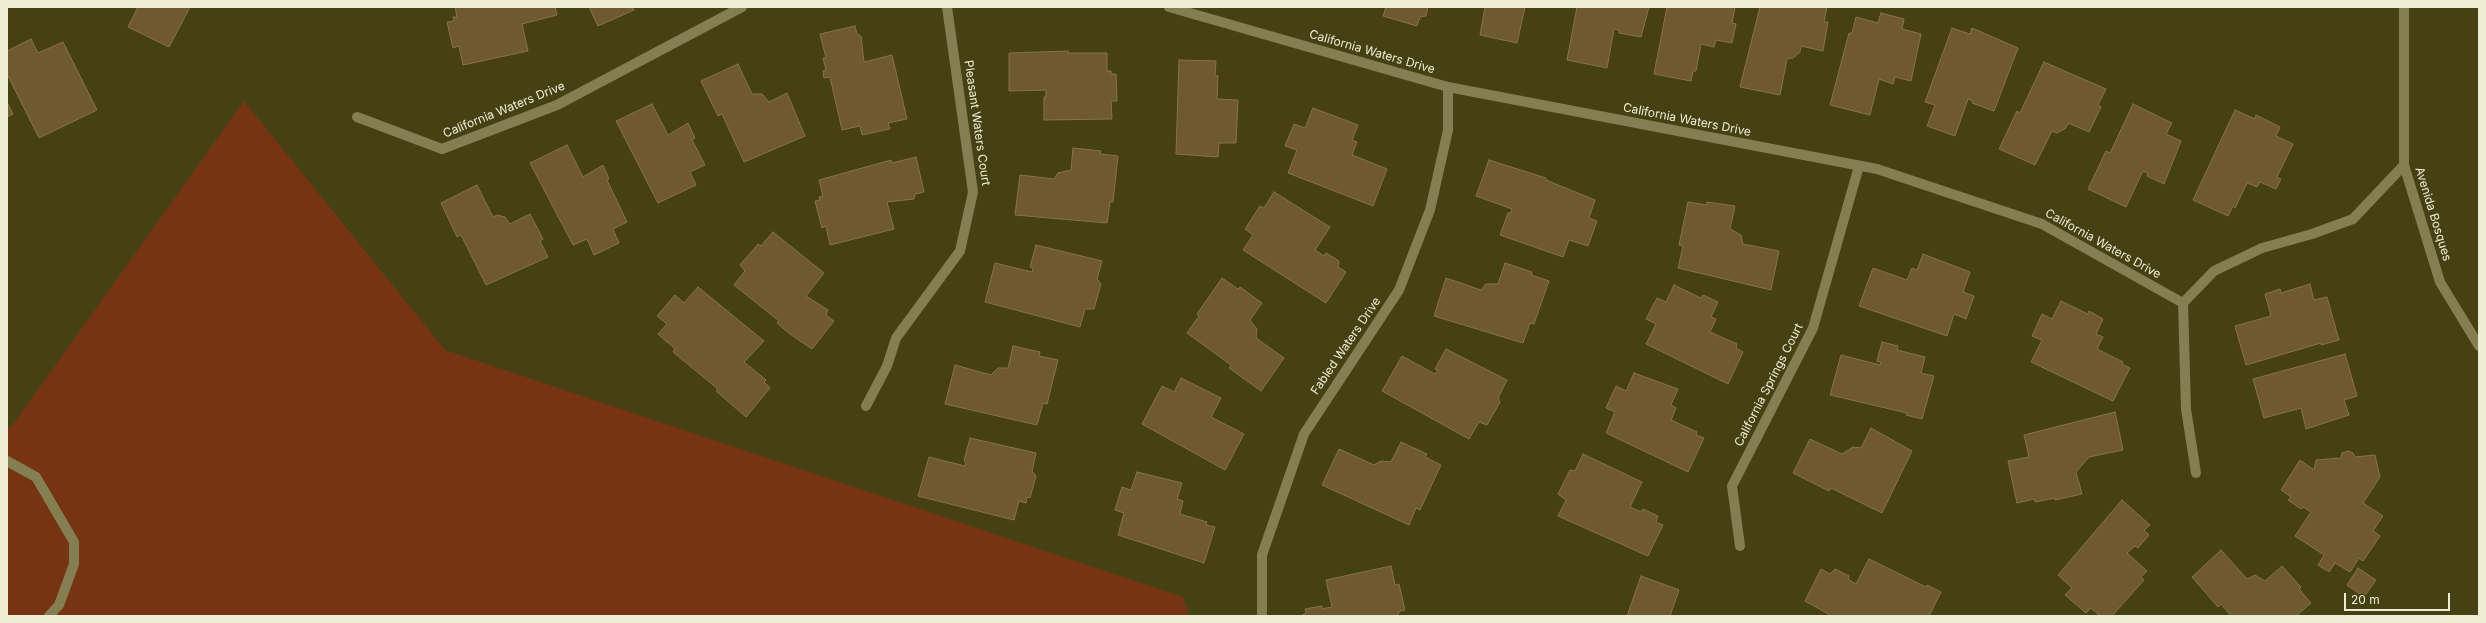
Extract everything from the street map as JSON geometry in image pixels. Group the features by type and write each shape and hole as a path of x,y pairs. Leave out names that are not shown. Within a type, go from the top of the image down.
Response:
{"street":[{"name":"California Waters Drive","path":"357,117 442,148 557,105 742,7"},
{"name":"Pleasant Waters Court","path":"866,406 887,366 896,338 960,251 973,192 947,7"},
{"name":"California Waters Drive","path":"1169,7 1448,87 1877,169 2042,224 2183,303"},
{"name":"Avenida Bosques","path":"2404,7 2404,165 2440,282 2479,346"},
{"name":"Fabled Waters Drive","path":"1262,616 1262,555 1304,434 1399,290 1430,210 1448,130 1448,87"},
{"path":"2196,473 2186,409 2183,303 2214,271 2262,248 2312,234 2353,219 2404,165"},
{"name":"California Springs Court","path":"1740,546 1732,486 1813,328 1859,166"},
{"path":"7,461 36,477 74,542 74,564 59,605 49,616"}],"shaded area":[{"path":"244,101 445,350 1183,597 1189,616 7,616 7,428 12,426"}],"building":[{"path":"138,7 190,7 169,47 128,27"},
{"path":"455,7 555,7 557,15 522,24 528,51 463,65 459,46 453,48 447,22 454,21 453,17 457,17"},
{"path":"589,7 633,7 634,10 598,26"},
{"path":"1386,7 1428,7 1426,16 1420,17 1417,26 1383,16"},
{"path":"1485,7 1525,7 1517,43 1480,35"},
{"path":"1577,7 1649,7 1641,37 1619,33 1619,30 1614,29 1607,68 1567,60"},
{"path":"1667,7 1735,7 1732,23 1736,24 1732,43 1716,40 1714,47 1701,44 1696,71 1693,71 1691,81 1654,74"},
{"path":"1760,7 1827,7 1824,22 1828,22 1823,51 1801,46 1800,52 1793,58 1787,59 1780,95 1740,87"},
{"path":"1881,13 1904,19 1902,29 1921,34 1911,81 1895,77 1893,84 1879,79 1870,115 1830,105 1849,33 1852,33 1856,17 1878,23"},
{"path":"855,26 857,34 861,36 864,62 892,55 907,119 888,123 890,129 862,135 860,126 842,130 830,77 824,78 823,71 826,70 823,58 826,58 820,34"},
{"path":"1952,28 1970,34 1972,28 2018,48 1994,111 1972,103 1973,101 1968,99 1955,136 1927,126 1935,105 1925,102"},
{"path":"31,39 38,53 63,42 97,110 39,138 7,74 7,51"},
{"path":"1068,51 1068,53 1107,53 1107,71 1111,71 1111,74 1116,74 1117,101 1111,101 1112,119 1044,120 1044,97 1046,97 1046,90 1009,91 1009,53"},
{"path":"1179,60 1216,61 1215,75 1218,76 1217,99 1238,100 1236,143 1219,143 1218,157 1176,154"},
{"path":"2044,62 2106,89 2098,105 2101,107 2089,132 2068,123 2066,128 2057,133 2052,131 2035,165 1999,149 2017,111 2020,113"},
{"path":"738,64 752,94 762,94 769,102 787,93 805,136 744,162 722,114 718,116 701,81"},
{"path":"7,102 13,114 7,117"},
{"path":"652,104 668,135 688,123 695,138 692,140 705,165 690,172 696,185 658,203 616,121"},
{"path":"2133,104 2172,123 2166,134 2181,141 2164,184 2147,176 2148,173 2143,171 2126,207 2088,189 2106,151 2110,153"},
{"path":"1313,108 1358,125 1352,140 1357,142 1352,155 1387,169 1373,206 1288,173 1297,150 1285,146 1294,124 1305,128"},
{"path":"2235,110 2255,119 2256,115 2280,127 2276,136 2293,144 2277,177 2281,179 2276,189 2260,182 2257,187 2247,183 2235,208 2233,206 2228,216 2193,200"},
{"path":"567,145 583,177 603,165 609,179 607,180 627,222 613,229 619,243 594,255 587,239 573,245 530,163"},
{"path":"1073,148 1101,151 1100,154 1118,156 1113,202 1110,202 1107,223 1015,215 1020,175 1054,179 1058,173 1071,170"},
{"path":"916,157 924,192 915,194 914,199 887,202 894,229 830,245 826,226 822,228 815,201 820,200 819,197 823,196 819,180 891,160 892,163"},
{"path":"1489,160 1546,178 1546,180 1595,200 1589,218 1597,221 1588,246 1569,240 1563,257 1500,235 1508,213 1511,213 1512,209 1476,196"},
{"path":"477,185 493,217 497,215 505,217 510,224 530,214 543,239 540,241 548,257 486,285 461,235 457,237 441,203"},
{"path":"1274,192 1330,227 1315,250 1324,256 1326,253 1339,261 1338,267 1346,272 1326,303 1243,250 1253,235 1245,229 1260,206 1264,208"},
{"path":"1688,202 1707,205 1707,202 1735,206 1730,229 1741,235 1743,244 1779,251 1771,290 1678,268 1683,246 1679,245"},
{"path":"773,232 824,273 806,296 828,310 826,315 834,321 812,349 790,334 777,323 779,321 734,285 745,271 740,265 758,244 761,246"},
{"path":"1036,245 1102,261 1097,279 1101,284 1094,309 1085,309 1080,327 985,302 995,263 1032,272 1033,268 1030,267"},
{"path":"1923,254 1970,272 1963,292 1974,296 1966,319 1954,314 1947,336 1859,306 1873,268 1907,280 1912,268 1917,270"},
{"path":"1505,263 1532,272 1531,275 1549,281 1534,324 1530,323 1523,343 1434,316 1446,278 1481,290 1486,284 1498,284"},
{"path":"1222,278 1238,289 1240,287 1262,303 1250,320 1257,329 1256,338 1284,358 1261,391 1229,368 1231,365 1187,333 1199,316 1197,314"},
{"path":"2310,284 2314,300 2327,297 2339,340 2321,345 2321,343 2246,365 2235,326 2271,316 2265,294 2280,289 2281,293"},
{"path":"1674,285 1701,298 1703,295 1718,302 1711,317 1716,319 1710,332 1737,344 1736,348 1743,352 1728,384 1646,344 1656,324 1646,319 1657,298 1666,302"},
{"path":"698,287 764,341 744,362 766,380 764,382 770,388 746,417 716,391 718,389 673,352 675,349 658,334 667,324 657,316 675,295 684,303"},
{"path":"2061,301 2088,314 2089,311 2103,319 2096,334 2103,337 2097,349 2123,362 2122,364 2130,368 2113,401 2031,362 2042,340 2032,336 2042,314 2052,319"},
{"path":"1882,342 1898,346 1897,350 1925,357 1921,373 1934,376 1922,419 1906,415 1907,413 1830,395 1841,355 1880,365 1881,362 1877,361"},
{"path":"1013,346 1040,352 1039,356 1058,360 1047,404 1043,403 1037,425 945,404 955,365 991,375 998,368 1008,368"},
{"path":"1446,349 1507,380 1498,398 1500,402 1487,425 1479,422 1469,439 1382,391 1402,356 1435,374 1438,370 1435,369"},
{"path":"2345,354 2357,396 2344,400 2349,415 2306,429 2301,408 2264,418 2253,379"},
{"path":"1634,373 1678,389 1671,405 1676,408 1671,420 1697,432 1696,435 1704,438 1688,472 1606,433 1615,412 1606,408 1616,386 1626,391"},
{"path":"1181,378 1221,398 1211,417 1244,434 1225,470 1142,424 1162,386 1174,392"},
{"path":"2115,412 2123,450 2089,457 2076,472 2082,494 2055,500 2055,498 2035,502 2034,499 2017,503 2008,461 2029,457 2024,435"},
{"path":"1871,428 1912,451 1882,513 1831,488 1829,491 1793,473 1810,439 1842,454 1853,447 1861,448"},
{"path":"970,438 1036,453 1032,471 1036,476 1030,498 1027,497 1026,503 1019,501 1014,520 918,496 929,457 965,466 966,463 964,461"},
{"path":"1401,442 1427,454 1425,457 1441,465 1420,510 1416,508 1409,525 1322,485 1339,449 1374,465 1381,461 1391,462"},
{"path":"2348,451 2353,453 2355,457 2375,455 2380,477 2363,503 2383,516 2373,531 2380,536 2363,561 2359,558 2350,572 2335,563 2329,572 2318,565 2324,555 2295,536 2311,512 2303,507 2301,509 2288,500 2291,497 2281,490 2300,460 2314,470 2316,460 2341,458 2342,453"},
{"path":"1583,454 1642,482 1630,507 1641,512 1643,509 1658,516 1656,522 1663,525 1648,556 1558,516 1566,500 1558,494 1570,470 1575,471"},
{"path":"1137,472 1182,483 1177,499 1183,501 1180,514 1207,522 1206,525 1215,527 1204,563 1118,535 1124,513 1115,510 1122,487 1131,490"},
{"path":"2122,500 2150,525 2144,530 2149,535 2138,548 2135,546 2127,553 2147,571 2141,577 2144,580 2112,616 2100,616 2091,608 2086,613 2065,595 2072,588 2058,575"},
{"path":"2221,550 2247,579 2255,575 2265,581 2282,566 2301,587 2299,589 2311,603 2296,616 2231,616 2221,604 2218,607 2192,577"},
{"path":"1869,559 1926,587 1927,585 1941,592 1929,616 1832,616 1805,601 1821,569 1830,574 1835,569 1849,576 1848,579 1856,584"},
{"path":"1391,566 1395,585 1399,584 1405,610 1400,611 1397,616 1301,616 1306,613 1305,609 1322,606 1322,609 1332,607 1326,580"},
{"path":"2358,568 2376,580 2364,597 2347,585"},
{"path":"1641,576 1679,590 1670,616 1627,616"}]}
